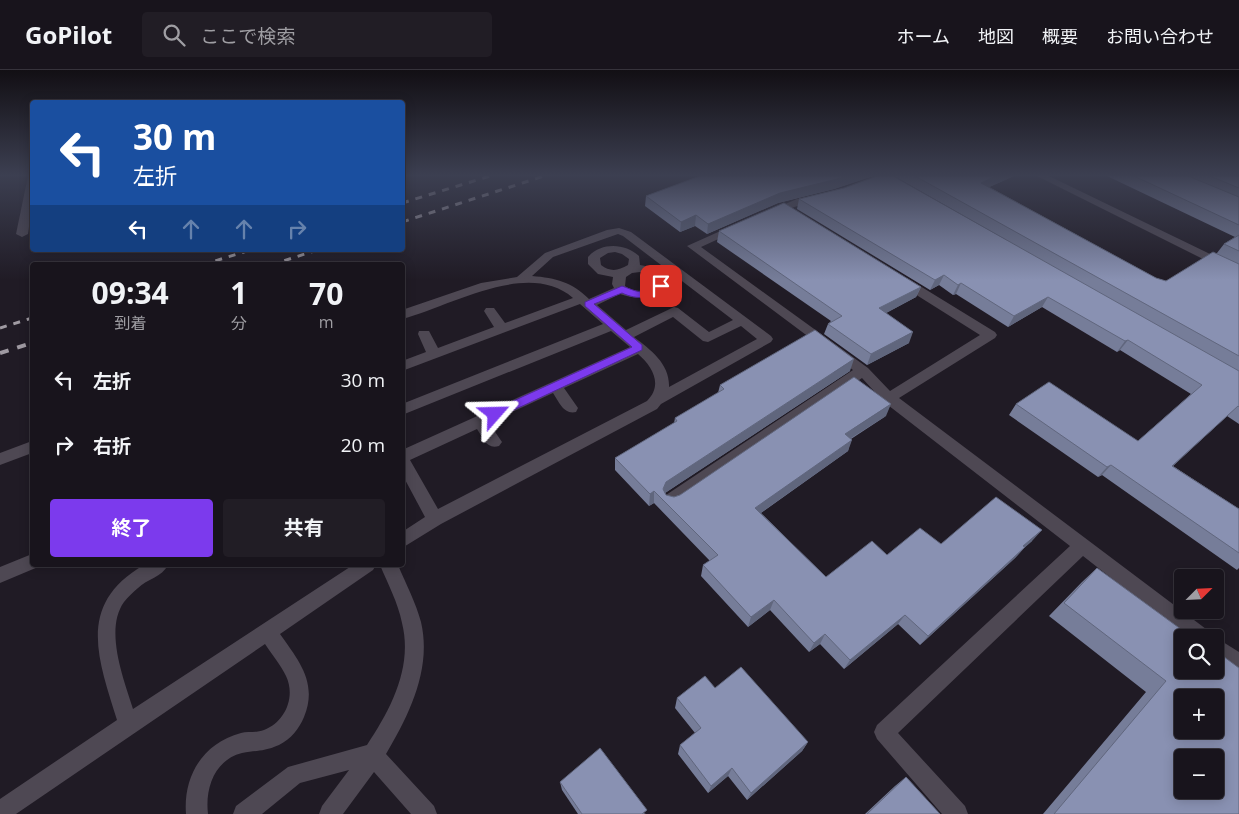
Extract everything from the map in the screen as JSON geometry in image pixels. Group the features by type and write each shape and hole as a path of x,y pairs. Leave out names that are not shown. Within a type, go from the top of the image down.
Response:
{"street":[{"path":"22,234 26,211"},
{"path":"774,211 693,246 862,371 889,398 1191,629"},
{"path":"789,211 799,217"},
{"path":"1113,211 1239,273"},
{"path":"405,539 435,519 643,410 766,339 627,234 619,231 587,240 549,255 522,279"},
{"path":"587,240 601,252"},
{"path":"627,272 604,272 595,267 594,257 601,252 618,249 629,252 636,262 627,272 618,281 622,289 632,294 643,295 655,292 661,286 661,278 654,272 644,269 627,272"},
{"path":"889,398 990,335 890,274"},
{"path":"405,314 480,288 522,279 544,280 562,285 613,325 660,369 662,384 658,400"},
{"path":"405,365 502,329 622,289"},
{"path":"490,311 502,329"},
{"path":"625,336 674,311 708,338 741,321"},
{"path":"405,409 613,325"},
{"path":"424,334 434,354"},
{"path":"405,457 639,348"},
{"path":"672,500 862,371"},
{"path":"555,386 571,408"},
{"path":"480,421 494,442"},
{"path":"0,459 30,448"},
{"path":"405,464 435,519"},
{"path":"957,814 884,732 1082,546"},
{"path":"0,575 30,563"},
{"path":"128,724 108,660 105,637 107,621 122,591 133,580 156,567"},
{"path":"0,812 128,724 268,633 364,567"},
{"path":"330,814 396,718 409,685 415,657 413,628 390,567"},
{"path":"197,814 194,800 197,787 204,771 214,758 240,743 261,742 272,737 284,730 298,711 301,699 296,676 268,633"},
{"path":"1224,653 1239,664"},
{"path":"244,814 295,774 372,754"},
{"path":"372,754 426,814"}],"building":[{"path":"666,211 739,211 708,224 696,215 681,222"},
{"path":"766,211 797,211 921,287 879,308 913,332 871,354 828,324 842,316 719,231"},
{"path":"819,211 955,211 1239,371 1239,407 1172,466 1239,509 1239,553 1111,465 1107,467 1016,404 1049,382 1138,441 1202,385 1128,340 1125,341 1048,297 1014,316 961,283 958,285 944,275 935,280"},
{"path":"977,211 1032,211 1156,278 1166,281 1213,252 1239,264 1239,356"},
{"path":"1208,211 1239,211 1239,225"},
{"path":"1239,235 1239,251 1224,244"},
{"path":"815,330 854,359 666,482 663,489 666,495 674,497 680,495 854,377 891,404 845,434 852,440 755,508 826,577 872,541 887,555 920,528 941,544 996,497 1042,530 928,636 905,615 850,660 825,634 814,643 774,600 751,617 703,565 718,555 654,491 650,494 615,458 677,421 675,418 724,389 720,385"},
{"path":"1097,568 1181,629 1174,629 1174,679 1224,679 1224,657 1239,668 1239,814 1054,814 1166,681 1064,603"},
{"path":"741,667 808,742 751,793 732,768 711,786 680,745 701,728 677,698 705,676 715,688"},
{"path":"600,748 647,810 642,814 582,814 560,782"},
{"path":"906,777 940,814 867,814"}],"railway":[{"path":"405,221 437,211"},
{"path":"212,262 244,252"},
{"path":"280,262 311,252"},
{"path":"0,328 30,319"},
{"path":"0,353 30,344"}],"route":[{"path":"495,414 639,348 588,304 622,289 632,294 643,295 655,292 661,286"}]}
